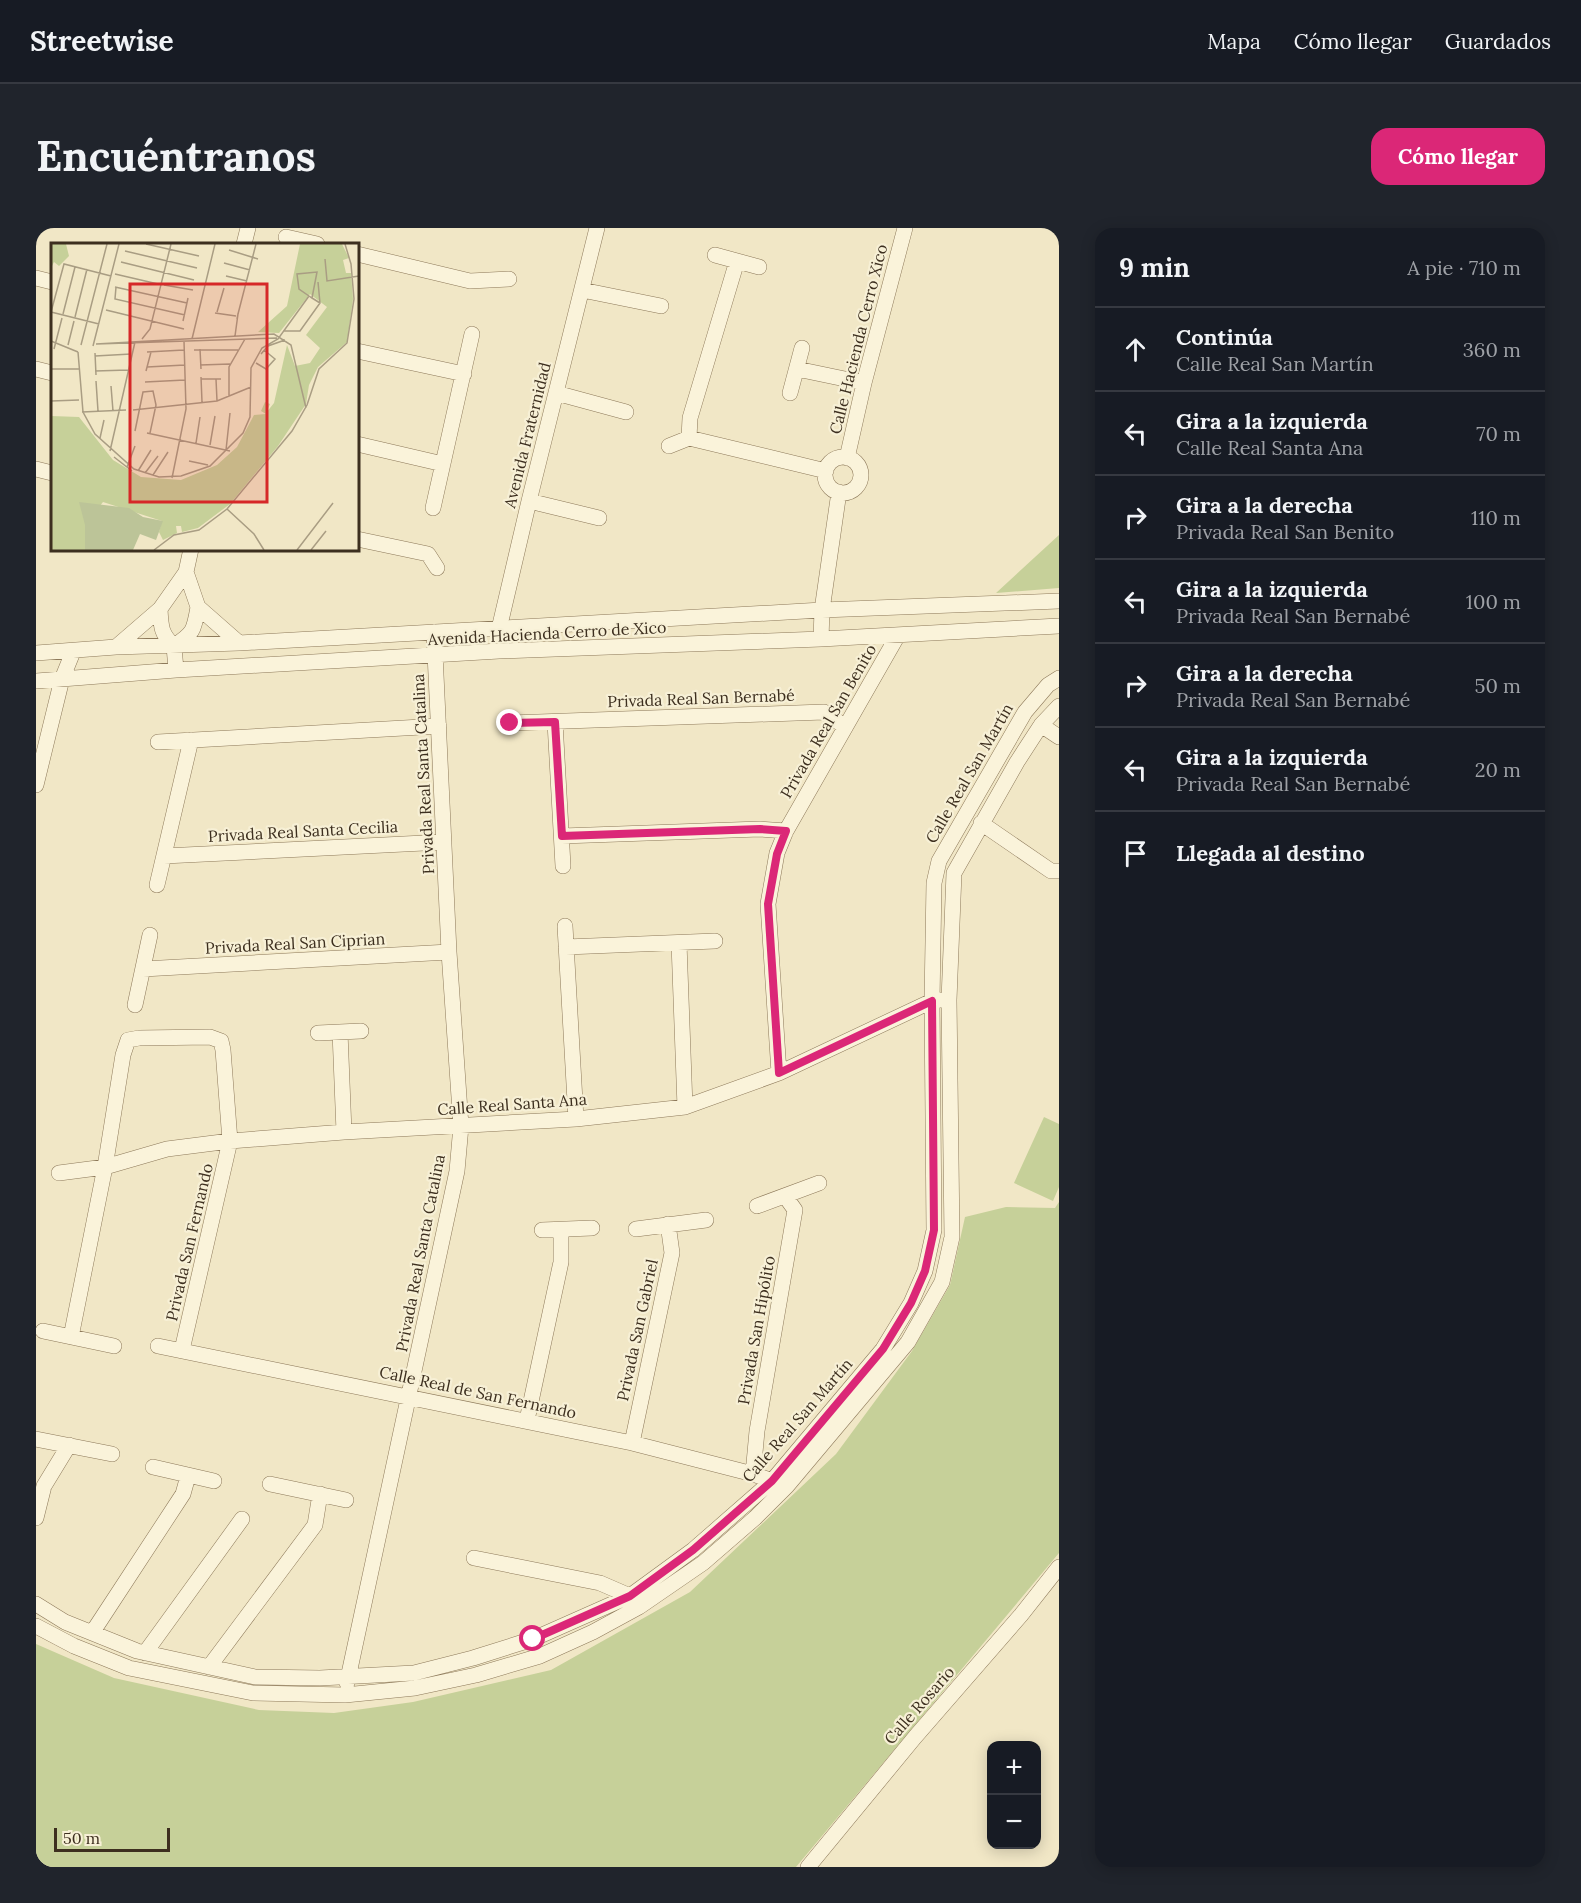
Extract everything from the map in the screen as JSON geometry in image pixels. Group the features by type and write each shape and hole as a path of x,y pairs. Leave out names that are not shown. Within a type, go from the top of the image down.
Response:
{"street":[{"name":"Avenida Fraternidad","path":"499,651 499,629 597,228"},
{"name":"Calle Hacienda Cerro Xico","path":"847,458 864,383 905,228"},
{"path":"285,237 312,243"},
{"path":"358,254 471,281 509,279"},
{"path":"715,255 759,267"},
{"path":"689,438 690,418 737,261"},
{"path":"36,278 51,282"},
{"path":"582,290 662,306"},
{"path":"433,508 472,334"},
{"path":"790,393 802,348"},
{"path":"358,351 464,374"},
{"path":"36,369 51,373"},
{"path":"797,369 864,383"},
{"path":"556,393 626,412"},
{"path":"669,446 689,438 826,471"},
{"path":"358,444 443,464"},
{"path":"840,457 847,458 858,466 861,479 858,486 852,490 839,492 833,490 825,478 826,471 834,460 840,457"},
{"path":"36,469 51,473"},
{"path":"821,639 822,610 839,492"},
{"path":"529,501 599,518"},
{"path":"358,538 428,554 437,568"},
{"path":"116,647 160,609 186,572 191,550"},
{"path":"174,646 187,638 194,629 198,607 186,572"},
{"name":"Avenida Hacienda Cerro de Xico","path":"36,653 822,610 1059,601"},
{"path":"198,607 239,643"},
{"path":"160,609 164,637 174,646 176,670"},
{"name":"Avenida Hacienda Cerro de Xico","path":"36,681 176,670 499,651 821,639 1059,626"},
{"name":"Privada Real Santa Catalina","path":"345,1695 457,1171 461,1126 449,952 434,632"},
{"name":"Privada Real San Benito","path":"779,1073 768,904 777,854 786,831 844,726 898,635"},
{"path":"36,785 39,760 62,679 74,652"},
{"name":"Calle Real San Martín","path":"36,1626 74,1646 129,1668 253,1693 345,1695 415,1688 476,1675 540,1656 593,1632 639,1607 703,1563 755,1518 883,1349 911,1303 925,1271 934,1230 932,1001 934,883 939,861 1025,712 1048,685 1059,678"},
{"name":"Calle Real San Martín","path":"36,1604 65,1622 136,1651 255,1677 320,1678 414,1673 533,1639 630,1596 779,1484 908,1342 942,1282 952,1237 949,1000 954,873 1017,762 1041,725 1059,706"},
{"name":"Privada Real San Bernabé","path":"510,723 824,712 844,726"},
{"path":"555,722 563,866"},
{"path":"1041,725 1059,737"},
{"path":"158,742 440,726"},
{"path":"157,885 191,741"},
{"path":"981,823 1051,871 1058,872"},
{"path":"562,836 760,829 786,831"},
{"name":"Privada Real Santa Cecilia","path":"164,856 444,842"},
{"path":"565,926 576,1119"},
{"path":"135,1005 150,935"},
{"path":"566,947 715,941"},
{"path":"679,943 685,1107"},
{"name":"Privada Real San Ciprian","path":"143,969 449,952"},
{"name":"Calle Real Santa Ana","path":"59,1173 105,1167 167,1149 230,1142 344,1132 576,1119 685,1107 779,1073 932,1001 949,1000"},
{"path":"318,1033 361,1031"},
{"path":"340,1032 344,1132"},
{"name":"Privada San Fernando","path":"105,1167 123,1055 128,1041 139,1038 210,1037 220,1041 224,1050 230,1142 182,1350"},
{"path":"71,1337 105,1167"},
{"path":"757,1206 819,1183"},
{"name":"Privada San Hipólito","path":"753,1474 757,1431 795,1210 785,1196"},
{"path":"636,1228 706,1220"},
{"name":"Privada San Gabriel","path":"632,1443 672,1253 668,1224"},
{"path":"542,1230 592,1228"},
{"path":"527,1420 561,1262 561,1230"},
{"path":"43,1331 114,1346"},
{"name":"Calle Real de San Fernando","path":"158,1346 632,1443 753,1474 779,1484"},
{"path":"36,1439 112,1454"},
{"path":"36,1518 44,1486 69,1445"},
{"path":"153,1467 214,1481"},
{"path":"92,1633 183,1494 188,1476"},
{"path":"270,1484 346,1500"},
{"path":"209,1667 315,1525 320,1494"},
{"path":"145,1653 242,1519"},
{"path":"474,1558 600,1583 630,1596"},
{"name":"Calle Rosario","path":"808,1867 1059,1568"}],"green space":[{"path":"1059,535 1059,588 996,593"},
{"path":"1044,1117 1059,1124 1059,1187 1053,1201 1014,1183"},
{"path":"1059,1202 1059,1553 796,1867 36,1867 36,1644 114,1678 259,1710 334,1713 413,1702 551,1670 690,1592 836,1454 912,1351 950,1285 965,1217 1006,1207 1055,1208"}],"route":[{"path":"510,723 555,722 562,836 760,829 786,831 777,854 768,904 779,1073 932,1001 934,1230 925,1271 911,1303 883,1349 772,1481 693,1550 630,1596 533,1639"}]}
